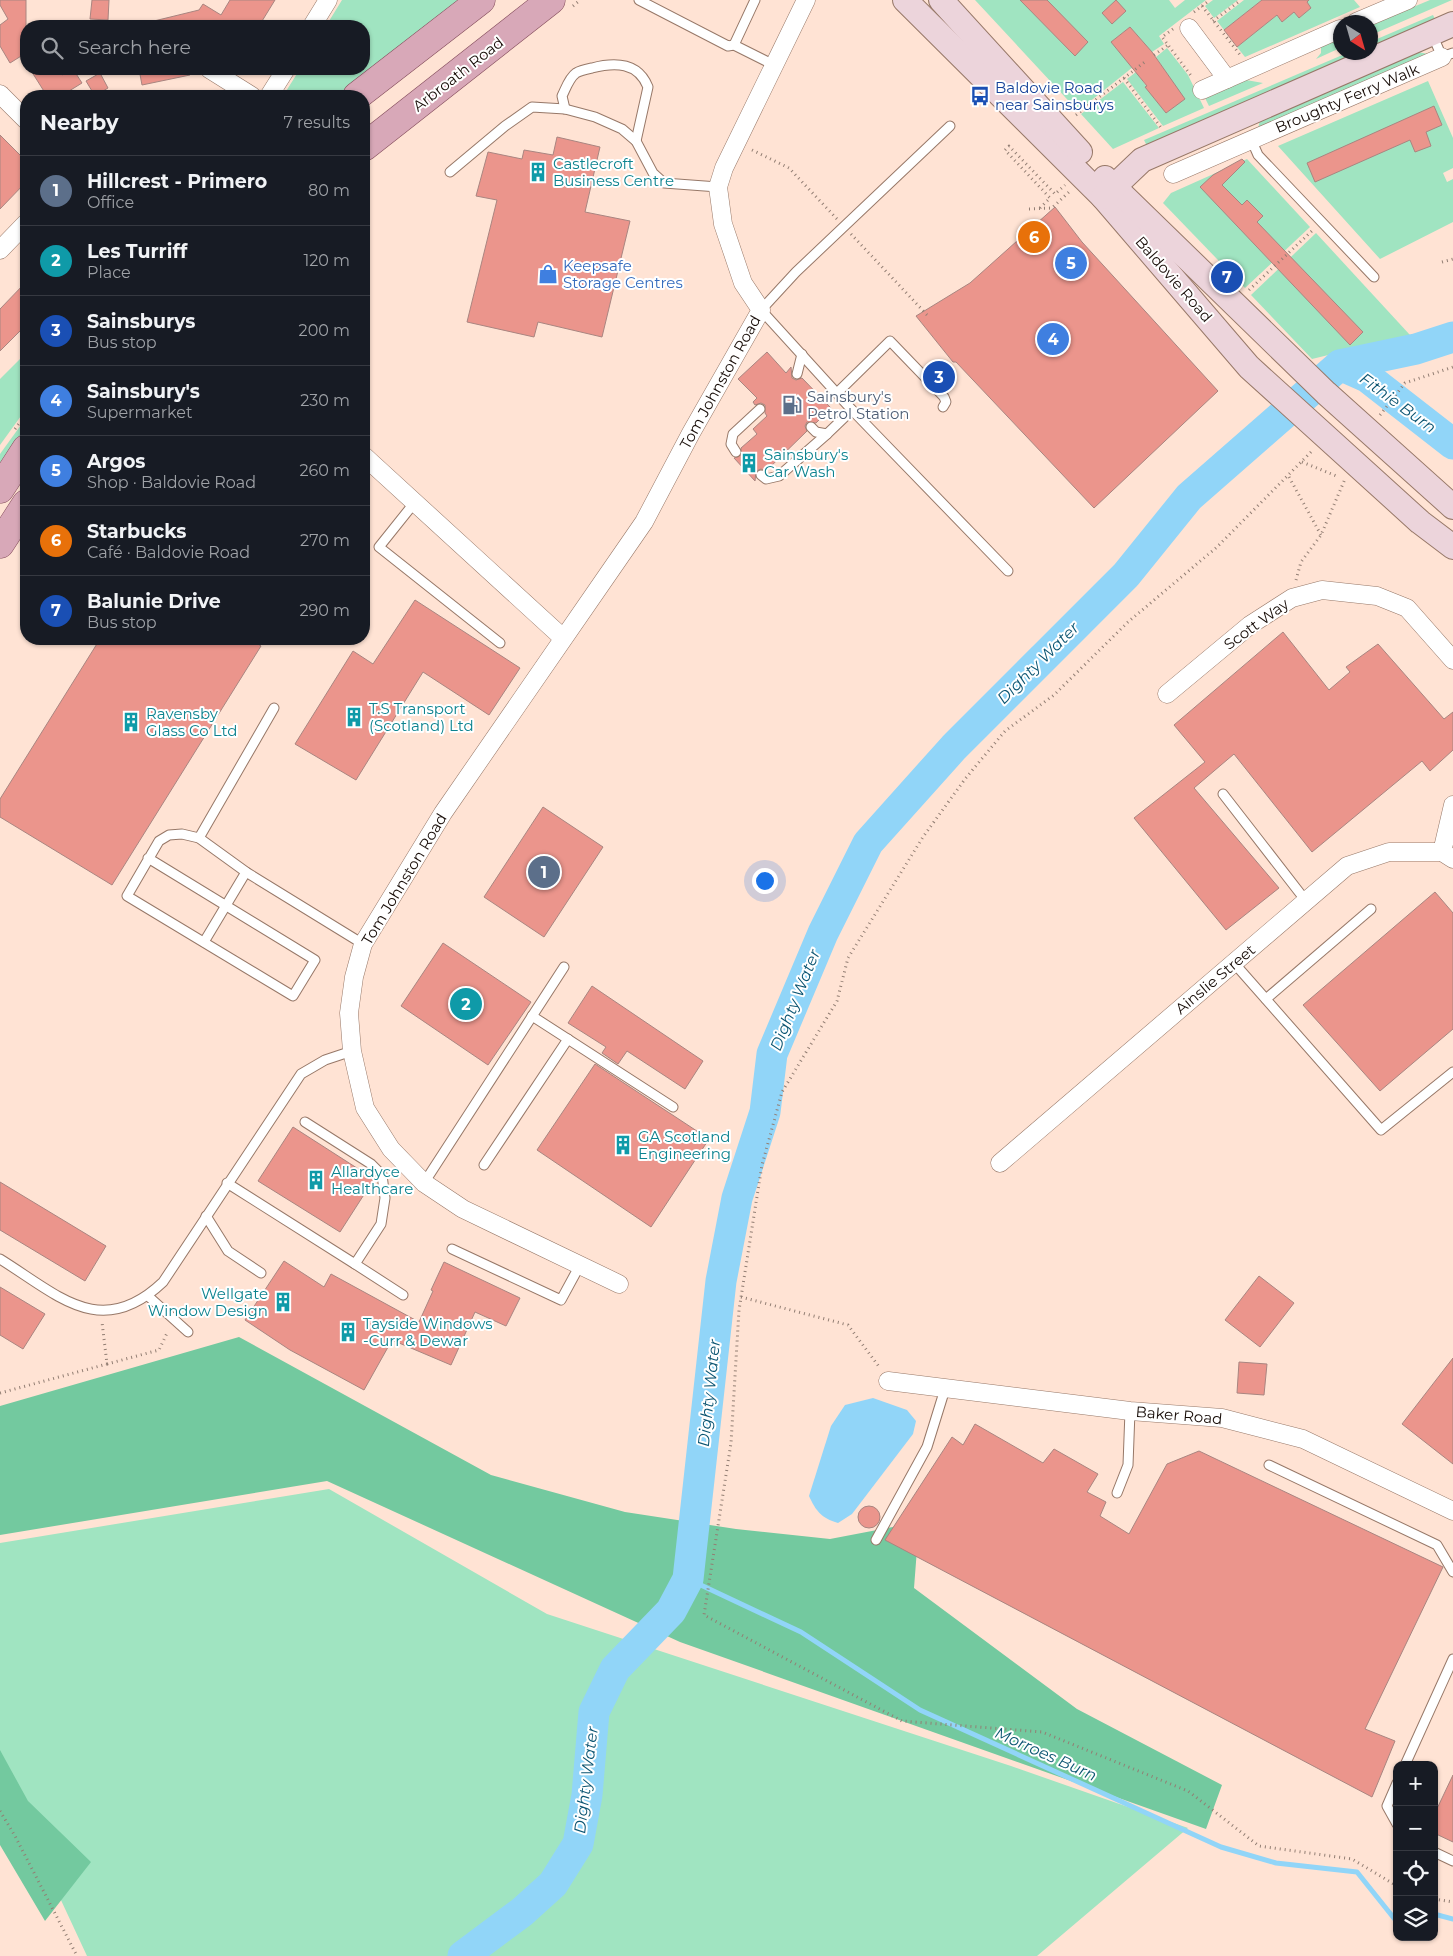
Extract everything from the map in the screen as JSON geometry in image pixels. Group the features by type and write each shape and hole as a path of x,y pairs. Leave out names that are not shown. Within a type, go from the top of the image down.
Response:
{"main road":[{"path":"364,90 481,0"},
{"name":"Arbroath Road","path":"370,142 551,0"},
{"name":"Baldovie Road","path":"942,0 1078,151 1249,367 1420,522 1453,547"},
{"name":"Baldovie Road","path":"920,5 1109,192 1235,304 1326,393 1453,507"},
{"path":"1109,192 1142,160 1453,24"},
{"path":"0,489 20,458"},
{"path":"0,544 20,513"}],"street":[{"path":"316,20 328,0"},
{"name":"Tom Johnston Road","path":"619,1284 464,1209 424,1183 391,1149 365,1108 352,1051 349,1013 354,977 363,944 443,813 644,522 691,433 761,310 743,283 724,224 718,187 724,168 776,66 806,0"},
{"path":"1371,15 1398,2"},
{"path":"1189,28 1228,79"},
{"path":"1202,90 1333,32"},
{"name":"Broughty Ferry Walk","path":"1173,174 1448,55"},
{"path":"219,75 242,90"},
{"path":"273,90 282,75"},
{"path":"0,94 20,114"},
{"path":"1240,116 1251,139"},
{"path":"0,250 20,229"},
{"path":"370,461 563,638"},
{"name":"Scott Way","path":"1167,694 1250,625 1292,598 1322,590 1377,596 1407,608 1453,660"},
{"path":"1447,855 1453,805"},
{"name":"Ainslie Street","path":"1000,1163 1347,866 1389,852 1447,855"},
{"name":"Baker Road","path":"888,1381 1130,1411 1222,1418 1303,1440 1453,1511"}],"lane":[{"path":"639,0 728,46 734,45 776,66"},
{"path":"734,45 755,0"},
{"path":"1431,33 1448,55"},
{"path":"566,109 562,96 571,77 578,72 617,64 629,66 639,71 648,87 636,142"},
{"path":"450,172 505,126 532,107 566,109 595,117 622,129 636,142 653,173 664,183 718,187"},
{"path":"950,126 796,272 761,310 852,410 1008,570"},
{"path":"1251,139 1258,155 1374,277"},
{"path":"836,393 890,341 944,397 946,402 943,406"},
{"path":"797,374 802,354"},
{"path":"736,452 731,444 733,434 760,408"},
{"path":"761,475 766,479 779,476 852,410"},
{"path":"811,427 816,432 827,434"},
{"path":"415,502 379,547 500,644"},
{"path":"199,838 274,708"},
{"path":"1223,794 1306,901"},
{"path":"148,858 315,960 292,996 128,896 148,858 159,841 169,835 182,834 199,838 246,872 363,944"},
{"path":"204,942 246,872"},
{"path":"1266,999 1371,909"},
{"path":"1234,963 1381,1130 1453,1072"},
{"path":"424,1183 564,967"},
{"path":"532,1016 672,1107"},
{"path":"484,1165 568,1039"},
{"path":"0,1260 79,1308 100,1311 127,1307 148,1296 163,1282 301,1074 325,1060 352,1051"},
{"path":"305,1122 371,1164 382,1175 385,1198 381,1224 354,1264"},
{"path":"227,1183 404,1295"},
{"path":"206,1216 228,1251 261,1273"},
{"path":"452,1249 561,1300 580,1265"},
{"path":"148,1296 188,1332"},
{"path":"876,1540 927,1447 945,1389"},
{"path":"1117,1493 1128,1465 1130,1411"},
{"path":"1269,1465 1437,1545 1453,1572"},
{"path":"1407,1761 1453,1659"},
{"path":"1393,1792 1387,1806 1393,1817"},
{"path":"1438,1854 1453,1861"}],"path":[{"path":"1202,6 1210,0"},
{"path":"1213,21 1241,0"},
{"path":"1154,55 1168,44"},
{"path":"1076,115 1146,61"},
{"path":"1124,78 1162,129"},
{"path":"1040,208 1050,198 1004,150 1009,146 1055,194 1069,182"},
{"path":"1029,209 1052,208 1074,187"},
{"path":"1235,304 1322,222"},
{"path":"1442,262 1453,259"},
{"path":"1380,416 1404,383 1453,367"},
{"path":"1311,452 1217,547 1128,622 1054,695 1005,731 923,837 848,958 837,1001 782,1092 762,1166 741,1297 731,1443 704,1616 902,1721 1042,1732 1188,1791 1259,1846 1352,1859 1393,1884"},
{"path":"1292,598 1300,562 1321,535 1345,479 1302,462"},
{"path":"1289,476 1321,535"},
{"path":"741,1297 848,1325 874,1357 888,1381"},
{"path":"100,1311 107,1364"},
{"path":"0,1393 159,1350 173,1318"},
{"path":"0,1811 16,1836 77,1956"},
{"path":"1438,1900 1453,1902"}],"green space":[{"path":"342,0 464,0 370,74 370,20 330,20"},
{"path":"975,0 1169,0 1175,8 1185,0 1206,0 1159,36 1164,44 1152,52 1130,27 1111,42 1133,67 1078,111"},
{"path":"1213,0 1238,0 1214,18 1205,6"},
{"path":"1244,0 1262,0 1224,30 1217,21"},
{"path":"1305,0 1354,0 1360,7 1342,15 1333,15 1333,19 1245,57 1237,47 1277,15 1282,22 1294,12 1299,18 1311,8"},
{"path":"1430,0 1452,0 1378,32 1378,22"},
{"path":"1433,15 1436,21 1378,47 1378,39"},
{"path":"1333,41 1333,51 1316,59 1321,53 1321,46"},
{"path":"1167,48 1188,75 1204,108 1163,126 1127,79 1136,72 1166,113 1184,99 1156,57"},
{"path":"1418,52 1428,54 1258,129 1260,120"},
{"path":"1333,59 1348,60 1147,146 1144,140"},
{"path":"296,75 369,75 350,90 287,90"},
{"path":"1246,80 1263,83 1209,106 1205,98"},
{"path":"1428,81 1453,138 1453,168 1443,173 1447,182 1453,179 1453,222 1380,259 1278,146"},
{"path":"1123,82 1159,128 1113,149 1081,114"},
{"path":"1247,159 1310,227 1245,288 1163,203 1171,193"},
{"path":"1316,233 1410,335 1312,359 1251,295"},
{"path":"20,359 20,417 0,445 0,379"},
{"path":"20,426 20,441 0,473 0,454"},
{"path":"239,1337 491,1475 625,1512 736,1529 830,1539 898,1526 920,1510 914,1588 1077,1709 1222,1785 1206,1829 680,1642 327,1481 0,1535 0,1406"},
{"path":"329,1489 547,1614 1011,1766 1188,1828 1037,1956 87,1956 26,1825 0,1784 0,1543"},
{"path":"0,1750 28,1801 91,1862 45,1921 0,1845"}],"water":[{"path":"873,1398 907,1410 916,1421 913,1434 852,1514 838,1523 827,1519 820,1513 809,1496 831,1426 845,1405"}],"building":[{"path":"0,0 26,0 26,20 20,20 20,57 10,63 0,46 0,25 8,19 0,5"},
{"path":"92,0 109,0 108,20 90,19"},
{"path":"230,0 275,0 263,20 158,20 199,10 203,4 221,15"},
{"path":"1020,0 1047,0 1088,42 1075,56"},
{"path":"1116,0 1126,11 1112,24 1102,13"},
{"path":"1262,0 1309,0 1307,2 1311,8 1299,18 1294,12 1282,22 1277,15 1237,47 1224,30"},
{"path":"1130,27 1152,52 1185,99 1166,113 1145,87 1147,86 1111,42"},
{"path":"34,75 77,75 82,83 71,90 43,90"},
{"path":"96,75 101,75 108,88 105,90 91,90 86,81"},
{"path":"140,75 190,75 142,85"},
{"path":"1434,106 1442,125 1426,132 1431,146 1415,152 1410,140 1315,182 1307,163"},
{"path":"0,135 20,155 20,188 0,209"},
{"name":"Keepsafe Storage Centres","path":"557,137 600,147 585,212 630,221 602,337 538,322 534,337 467,322 497,200 476,196 488,152 522,159 524,150 553,155"},
{"path":"1242,159 1245,162 1222,185 1242,205 1247,200 1263,216 1257,222 1363,332 1350,345 1200,187 1213,175"},
{"path":"1055,207 1082,242 1218,391 1094,508 956,362 953,362 916,316 970,283"},
{"path":"20,288 20,331 0,351 0,309"},
{"name":"Sainsbury's Petrol Station","path":"767,352 786,373 791,367 792,378 796,380 802,378 831,408 816,423 807,422 805,426 807,431 766,471 761,469 756,471 755,481 734,458 741,455 741,448 757,434 753,429 767,416 765,405 761,403 755,405 753,402 757,398 738,379"},
{"path":"415,600 520,668 489,715 423,672 356,780 295,744 353,651 373,664"},
{"path":"1283,632 1329,690 1350,672 1346,667 1378,644 1444,719 1453,712 1453,750 1430,771 1422,761 1312,852 1234,754 1194,788 1279,888 1226,930 1134,818 1205,762 1174,725"},
{"name":"Ravensby Glass Co Ltd","path":"96,645 261,646 112,885 0,817 0,799"},
{"path":"543,807 603,847 544,937 484,897"},
{"path":"1435,892 1453,913 1453,1029 1380,1091 1303,1005"},
{"path":"443,943 531,1002 488,1065 401,1006"},
{"path":"592,986 703,1061 685,1089 627,1051 618,1064 602,1053 606,1047 568,1023"},
{"name":"GA Scotland Engineering","path":"595,1064 709,1139 651,1227 537,1150"},
{"name":"Allardyce Healthcare","path":"293,1127 374,1179 340,1232 258,1181"},
{"path":"0,1182 106,1246 85,1281 0,1230"},
{"path":"284,1261 324,1287 331,1274 419,1322 444,1262 520,1298 506,1326 475,1312 451,1365 392,1340 364,1390 290,1350 245,1320"},
{"path":"1259,1276 1294,1303 1260,1347 1225,1320"},
{"path":"0,1287 45,1314 23,1349 0,1335"},
{"path":"1453,1358 1453,1464 1402,1424"},
{"path":"1239,1362 1267,1364 1264,1395 1237,1393"},
{"path":"975,1424 1043,1463 1054,1449 1098,1474 1087,1492 1106,1502 1100,1516 1129,1534 1167,1464 1199,1451 1443,1567 1365,1729 1395,1741 1372,1797 885,1540 952,1437 963,1445"},
{"path":"869,1506 877,1509 880,1517 877,1525 869,1528 861,1525 858,1517 861,1509"},
{"path":"1453,1775 1453,1842 1438,1835 1438,1807"}],"waterway":[{"name":"Dighty Water","path":"463,1956 522,1912 553,1884 578,1844 587,1795 594,1712 615,1669 671,1611 688,1579 721,1281 737,1198 765,1112 772,1054 823,933 868,843 954,747 1126,575 1189,497 1340,365 1416,349 1453,337"},
{"name":"Fithie Burn","path":"1340,365 1367,377 1453,444"},
{"name":"Morroes Burn","path":"688,1579 801,1632 920,1710 1221,1847 1276,1863 1357,1872 1393,1917"},
{"name":"Morroes Burn","path":"1438,1915 1453,1919"}],"place":[{"name":"Baldovie Road near Sainsburys","path":"980,96"},
{"name":"Castlecroft Business Centre","path":"538,172"},
{"name":"Starbucks","path":"1034,237"},
{"name":"Argos","path":"1071,263"},
{"name":"Keepsafe Storage Centres","path":"548,274"},
{"name":"Balunie Drive","path":"1227,277"},
{"name":"Sainsbury's","path":"1053,339"},
{"name":"Sainsburys","path":"939,377"},
{"name":"Sainsbury's Petrol Station","path":"792,405"},
{"name":"Sainsbury's Car Wash","path":"749,463"},
{"name":"T.S Transport (Scotland) Ltd","path":"354,717"},
{"name":"Ravensby Glass Co Ltd","path":"131,722"},
{"name":"Hillcrest - Primero","path":"544,872"},
{"name":"Les Turriff","path":"466,1004"},
{"name":"GA Scotland Engineering","path":"623,1145"},
{"name":"Allardyce Healthcare","path":"316,1180"},
{"name":"Wellgate Window Design","path":"283,1302"},
{"name":"Tayside Windows -Curr & Dewar","path":"348,1332"}]}
